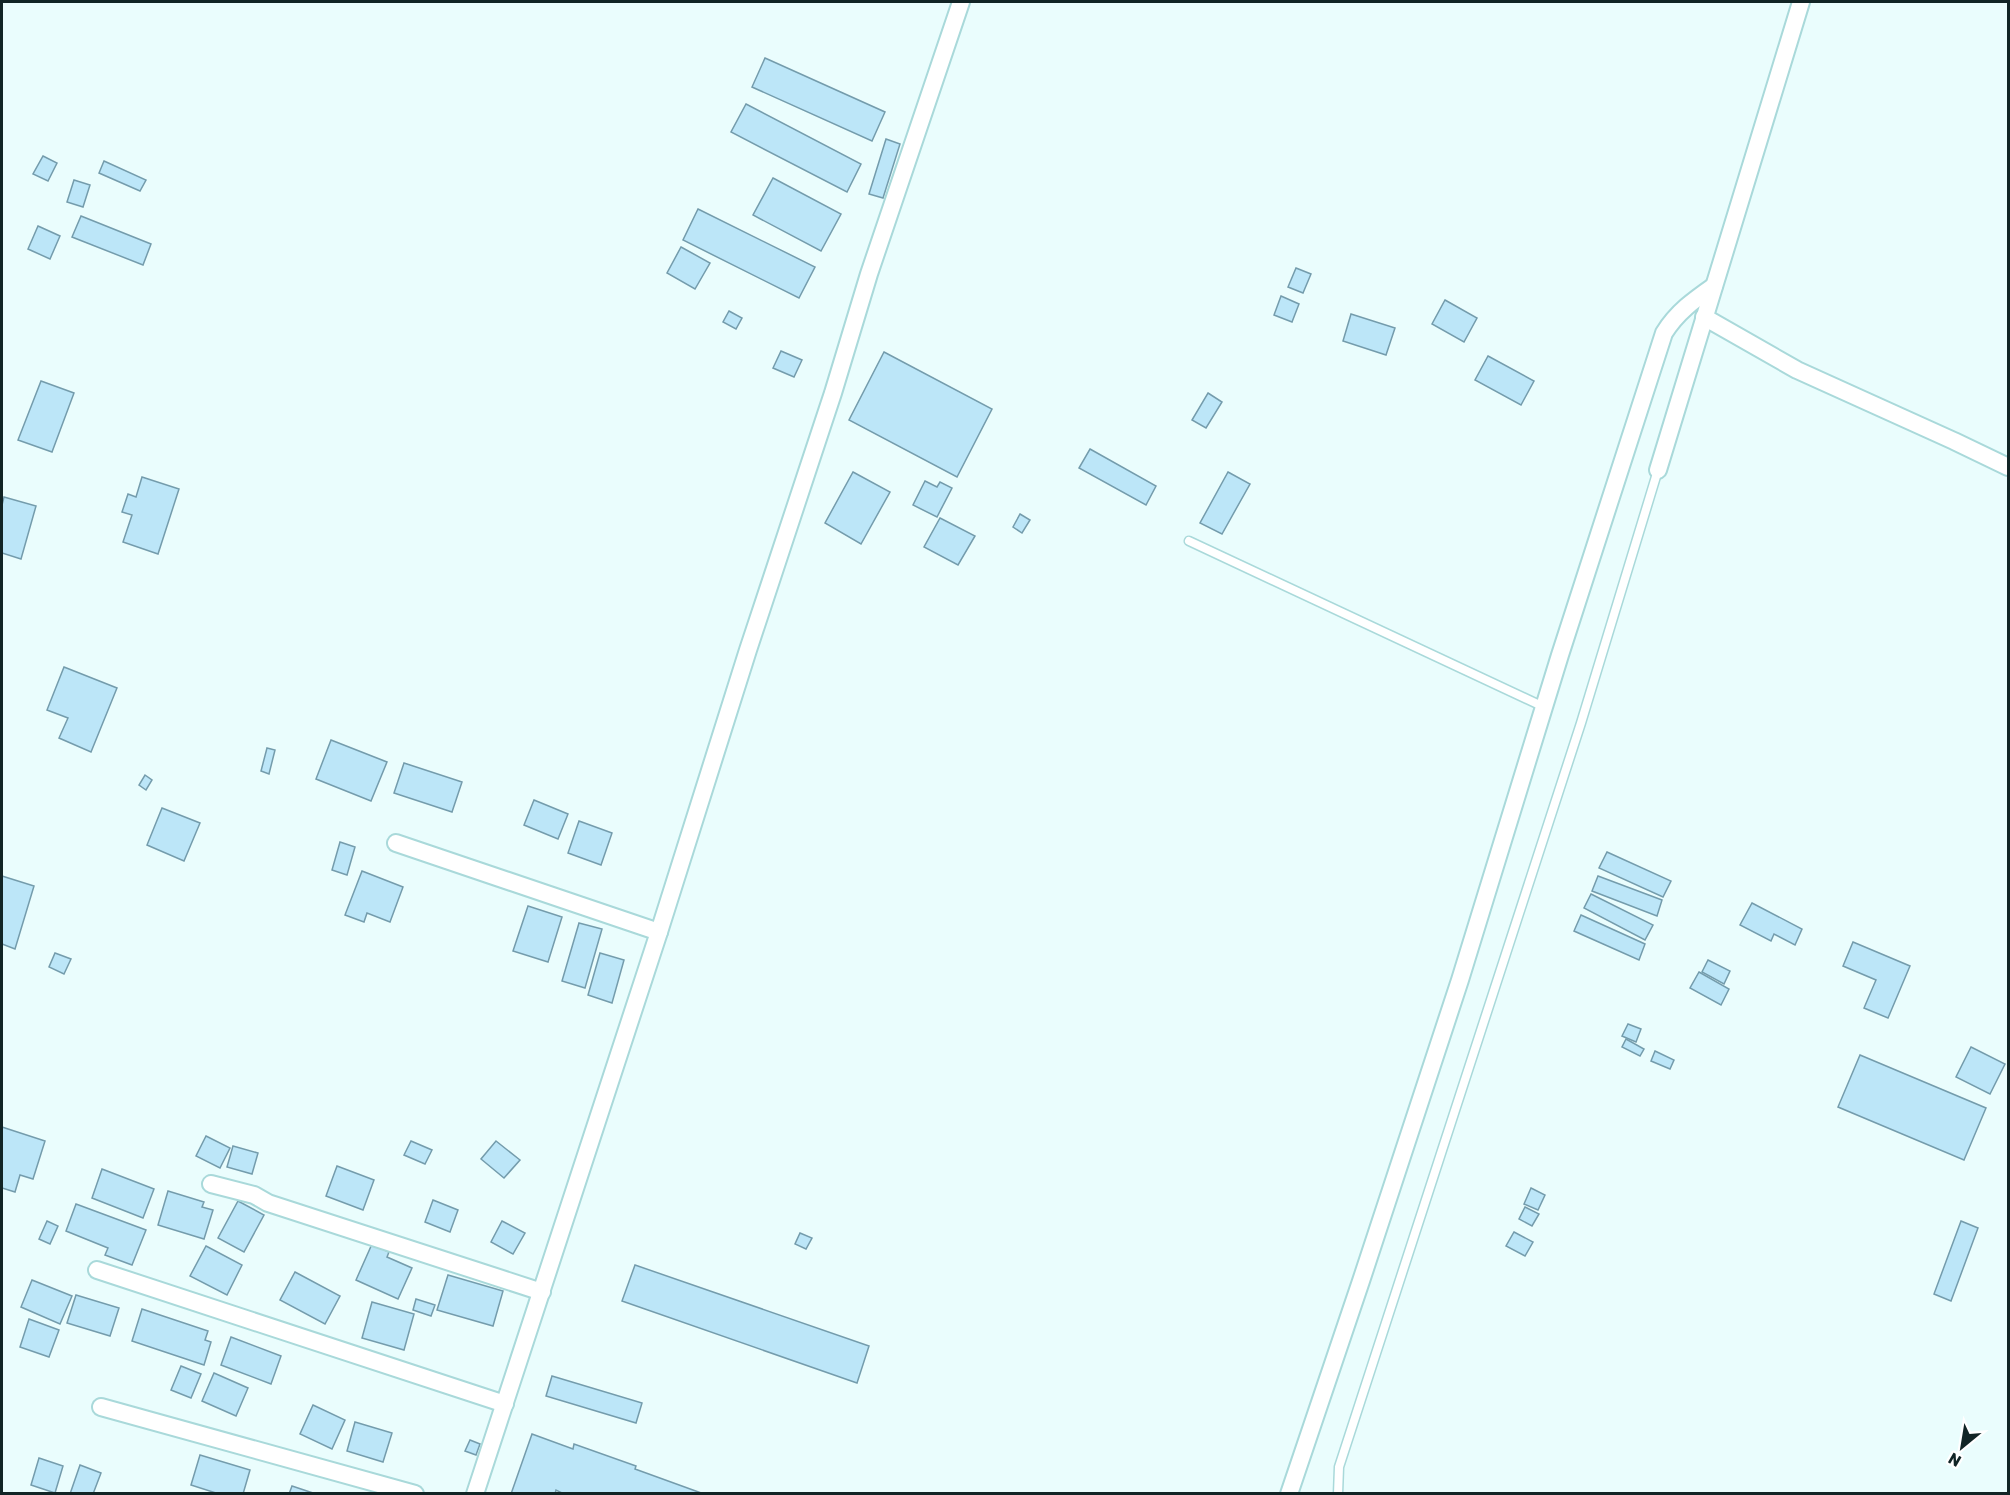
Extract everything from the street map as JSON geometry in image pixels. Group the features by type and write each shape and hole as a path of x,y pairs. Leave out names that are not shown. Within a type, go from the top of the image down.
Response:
{"street":[{"path":"475,1494 659,932 748,650 833,393 869,274 961,2"},
{"path":"1658,470 1801,2"},
{"path":"1289,1494 1456,991 1664,333 1685,307 1714,286"},
{"path":"1704,317 1797,370 2008,467"},
{"path":"396,843 659,932"},
{"path":"211,1184 254,1195 268,1203 542,1292"},
{"path":"97,1270 505,1404"},
{"path":"101,1407 415,1494"}],"lane":[{"path":"1338,1494 1339,1467 1581,723 1658,470"},
{"path":"1189,541 1544,707"}],"building":[{"path":"765,58 885,112 872,141 752,87"},
{"path":"746,104 861,164 847,192 731,132"},
{"path":"886,139 900,144 883,198 869,194"},
{"path":"43,156 57,163 48,181 33,174"},
{"path":"104,161 146,180 140,191 99,173"},
{"path":"773,178 841,214 821,251 753,215"},
{"path":"74,180 90,185 83,207 67,202"},
{"path":"698,209 815,267 799,298 683,240"},
{"path":"81,216 151,244 143,265 72,237"},
{"path":"38,226 60,236 50,259 28,249"},
{"path":"681,247 710,263 695,289 667,273"},
{"path":"1296,268 1311,274 1303,293 1288,287"},
{"path":"1281,296 1299,304 1292,322 1274,315"},
{"path":"1445,300 1477,318 1464,342 1432,324"},
{"path":"729,311 742,318 736,329 723,322"},
{"path":"1351,314 1395,328 1386,355 1343,341"},
{"path":"781,351 802,360 794,377 773,368"},
{"path":"884,352 992,409 957,477 849,420"},
{"path":"1488,356 1534,381 1521,405 1475,380"},
{"path":"41,381 74,393 52,452 18,440"},
{"path":"1208,393 1222,402 1206,428 1192,420"},
{"path":"1090,449 1156,486 1146,505 1079,468"},
{"path":"853,472 890,492 861,544 825,523"},
{"path":"1228,472 1250,484 1222,534 1200,523"},
{"path":"142,477 179,489 158,554 123,542 132,515 122,512 128,494 136,497"},
{"path":"925,481 937,487 940,482 952,488 937,517 913,505"},
{"path":"4,497 36,506 21,559 2,553"},
{"path":"1020,514 1030,520 1022,533 1013,527"},
{"path":"940,518 975,536 958,565 924,547"},
{"path":"64,667 117,688 91,752 59,738 68,718 47,710"},
{"path":"331,740 387,762 371,801 316,779"},
{"path":"267,748 275,750 269,774 261,771"},
{"path":"404,763 462,782 452,812 394,793"},
{"path":"145,775 152,780 146,790 139,785"},
{"path":"534,800 568,814 558,839 524,825"},
{"path":"162,808 200,823 184,861 147,845"},
{"path":"579,821 612,833 601,865 568,853"},
{"path":"340,842 355,847 347,875 332,870"},
{"path":"1607,852 1671,881 1663,897 1599,868"},
{"path":"362,871 403,887 390,922 367,913 364,922 345,915"},
{"path":"2,876 34,886 15,949 2,944"},
{"path":"1598,876 1662,900 1657,916 1592,891"},
{"path":"1591,894 1653,925 1645,940 1584,908"},
{"path":"1752,903 1802,929 1795,945 1774,934 1771,941 1740,925"},
{"path":"528,906 562,917 548,962 513,951"},
{"path":"1581,915 1645,944 1639,960 1574,931"},
{"path":"579,923 602,929 585,988 562,981"},
{"path":"1853,942 1910,966 1888,1018 1864,1008 1876,980 1843,966"},
{"path":"55,953 71,959 64,974 49,967"},
{"path":"600,953 624,960 612,1003 588,995"},
{"path":"1708,960 1730,971 1724,984 1702,972"},
{"path":"1699,972 1729,989 1721,1005 1690,988"},
{"path":"1628,1024 1641,1029 1636,1042 1622,1036"},
{"path":"1626,1039 1644,1049 1640,1056 1622,1047"},
{"path":"1971,1047 2005,1064 1990,1094 1956,1077"},
{"path":"1655,1051 1674,1060 1670,1069 1651,1061"},
{"path":"1860,1055 1986,1108 1964,1160 1838,1107"},
{"path":"2,1127 45,1141 33,1179 20,1175 15,1192 2,1188"},
{"path":"206,1136 230,1148 220,1168 196,1156"},
{"path":"411,1141 432,1150 425,1164 404,1155"},
{"path":"496,1141 520,1160 504,1178 481,1159"},
{"path":"233,1146 258,1153 252,1174 227,1167"},
{"path":"337,1166 374,1180 363,1210 326,1196"},
{"path":"102,1169 154,1189 143,1218 92,1198"},
{"path":"1531,1188 1545,1195 1538,1210 1524,1204"},
{"path":"168,1191 204,1202 202,1207 213,1210 204,1239 158,1225"},
{"path":"433,1200 458,1210 450,1232 425,1222"},
{"path":"238,1201 264,1215 244,1252 218,1238"},
{"path":"76,1204 146,1230 132,1265 105,1255 108,1248 66,1231"},
{"path":"1525,1207 1539,1214 1532,1226 1519,1219"},
{"path":"47,1221 58,1226 50,1244 39,1239"},
{"path":"502,1221 525,1233 513,1254 491,1242"},
{"path":"1961,1221 1978,1228 1951,1301 1934,1294"},
{"path":"1514,1232 1533,1242 1525,1256 1506,1246"},
{"path":"800,1233 812,1238 806,1249 795,1244"},
{"path":"372,1244 389,1252 387,1257 412,1268 398,1299 356,1280"},
{"path":"206,1246 242,1265 227,1295 190,1276"},
{"path":"635,1265 869,1346 857,1383 622,1301"},
{"path":"295,1272 340,1296 325,1324 280,1300"},
{"path":"448,1275 503,1291 493,1326 437,1310"},
{"path":"32,1280 72,1296 60,1324 21,1307"},
{"path":"76,1295 119,1308 110,1336 67,1323"},
{"path":"416,1299 435,1305 431,1316 413,1310"},
{"path":"372,1302 414,1314 404,1350 362,1338"},
{"path":"142,1309 208,1331 205,1340 211,1342 204,1365 132,1341"},
{"path":"29,1319 59,1330 49,1357 20,1347"},
{"path":"231,1337 281,1356 271,1384 221,1365"},
{"path":"181,1366 201,1374 191,1398 171,1390"},
{"path":"214,1373 248,1388 236,1416 202,1401"},
{"path":"552,1376 642,1403 636,1423 546,1396"},
{"path":"313,1405 345,1420 332,1449 300,1434"},
{"path":"355,1422 392,1433 383,1462 347,1451"},
{"path":"532,1434 573,1449 574,1444 704,1494 564,1494 556,1490 555,1494 511,1494"},
{"path":"470,1440 480,1444 476,1455 465,1451"},
{"path":"200,1455 250,1470 243,1494 219,1494 191,1485"},
{"path":"39,1458 63,1466 55,1493 31,1485"},
{"path":"80,1465 101,1473 93,1494 70,1494"},
{"path":"292,1486 316,1494 289,1494"}]}
